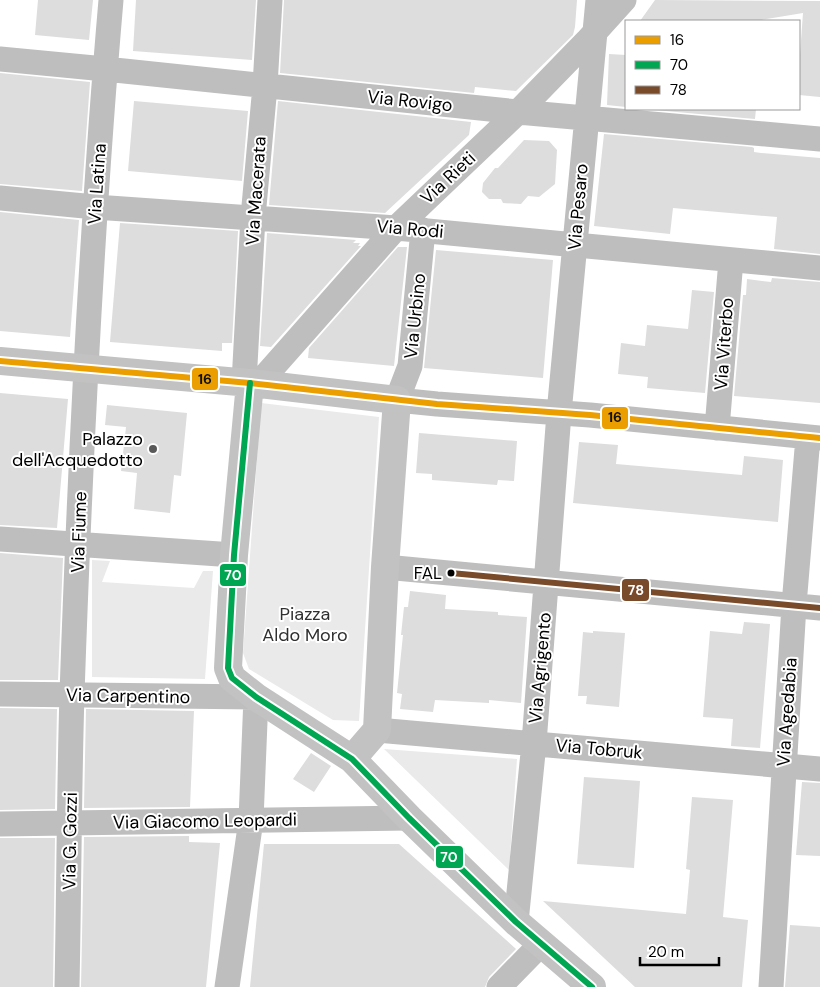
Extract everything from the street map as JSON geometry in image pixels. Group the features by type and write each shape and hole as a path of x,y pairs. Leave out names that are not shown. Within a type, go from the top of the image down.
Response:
{"street":[{"name":"Via Latina","path":"85,369 111,0"},
{"name":"Via Macerata","path":"251,383 253,217 265,86 270,0"},
{"name":"Via Pesaro","path":"560,413 574,244 598,0"},
{"name":"Via Rieti","path":"251,383 396,228 518,112 624,0"},
{"name":"Via Rovigo","path":"0,59 586,119 820,139"},
{"name":"Via Rodi","path":"0,198 95,207 423,230 820,268"},
{"name":"Via Urbino","path":"397,400 410,366 423,230"},
{"name":"Via Viterbo","path":"717,428 730,260"},
{"path":"0,361 251,383 397,400 814,437"},
{"name":"Via Fiume","path":"72,695 85,369"},
{"path":"251,383 234,555 228,668 232,678 256,697 352,759 409,818 516,922 592,987"},
{"path":"352,759 377,730 385,567 397,400"},
{"name":"Via Agrigento","path":"516,922 534,743 560,413"},
{"name":"Via Agedabia","path":"771,987 794,605 814,437"},
{"path":"0,539 234,555"},
{"path":"385,567 820,608"},
{"name":"Via Carpentino","path":"0,694 256,697"},
{"name":"Via G. Gozzi","path":"67,987 72,695"},
{"path":"228,987 251,820 256,697"},
{"name":"Via Tobruk","path":"377,730 820,769"},
{"name":"Via Giacomo Leopardi","path":"0,824 409,818"},
{"path":"499,987 542,944"}],"green space":[{"name":"Piazza Aldo Moro","path":"261,403 379,417 359,721 333,720 249,669 243,653"},
{"path":"92,560 110,561 102,582 194,588 203,571 213,571 205,679 92,677"},
{"path":"384,749 517,759 509,870"}],"building":[{"path":"38,0 93,0 89,40 35,35"},
{"path":"136,0 256,0 252,60 133,51"},
{"path":"284,0 577,0 573,35 516,91 475,87 474,93 280,73"},
{"path":"655,0 820,1 820,97 800,95 803,13 761,20 641,20"},
{"path":"609,54 625,55 625,107 607,105"},
{"path":"0,73 90,82 82,191 0,184"},
{"path":"134,101 248,111 242,181 128,171"},
{"path":"278,101 471,122 469,135 385,213 269,205"},
{"path":"654,110 756,110 755,119"},
{"path":"604,134 752,147 754,152 820,158 820,254 774,249 777,217 673,208 670,234 594,226"},
{"path":"524,140 549,141 557,150 555,184 539,197 528,196 521,204 503,203 501,199 489,199 482,192 483,183 495,168 498,168"},
{"path":"0,212 79,220 70,337 0,331"},
{"path":"120,223 238,231 232,343 222,343 222,351 110,342"},
{"path":"267,233 356,240 353,243 360,243 358,246 361,246 271,347 260,346"},
{"path":"398,247 407,247 394,366 308,358 309,348"},
{"path":"436,250 553,260 543,378 424,368"},
{"path":"772,278 820,282 820,403 734,396 743,295 746,295 747,279 771,282"},
{"path":"692,290 714,292 705,393 647,388 648,377 618,374 621,343 645,346 647,325 688,329"},
{"path":"0,393 68,399 57,528 0,525"},
{"name":"Palazzo dell'Acquedotto","path":"107,405 187,413 181,476 174,475 170,513 134,509 137,473 121,471 126,427 105,425"},
{"path":"419,433 517,441 514,481 498,480 497,485 432,480 432,474 416,473"},
{"path":"579,442 618,445 616,464 742,475 744,456 783,460 778,522 573,503"},
{"path":"0,553 63,558 58,680 0,680"},
{"path":"410,591 446,595 445,609 498,612 498,615 527,617 521,703 489,700 489,703 435,700 433,712 400,709 402,694 397,693 403,635 401,635 404,607 408,607"},
{"path":"744,622 770,624 760,748 731,746 733,719 703,717 710,631 742,634"},
{"path":"593,631 625,633 619,707 586,704 587,696 578,696 583,632 593,633"},
{"path":"0,708 57,709 55,809 0,810"},
{"path":"86,709 194,711 190,807 84,808"},
{"path":"311,753 331,766 314,792 293,779"},
{"path":"584,777 640,781 634,868 577,864"},
{"path":"802,782 820,783 820,856 796,855"},
{"path":"692,797 733,800 723,917 748,920 742,987 635,987 543,901 686,914 690,870 686,869"},
{"path":"189,836 189,842 220,843 206,987 81,987 84,837"},
{"path":"0,838 55,838 53,987 0,987"},
{"path":"264,844 399,844 516,949 489,977 485,987 250,987"},
{"path":"790,925 820,927 820,987 785,987"}],"transit line":[{"name":"16","path":"0,361 250,383 437,404 590,415 820,438"},
{"name":"70","path":"250,383 234,555 228,668 232,678 256,697 352,759 409,818 516,922 592,987"},
{"name":"78","path":"451,573 820,608"}],"place":[{"name":"Palazzo dell'Acquedotto","path":"153,449"},
{"name":"FAL","path":"451,573"}]}
